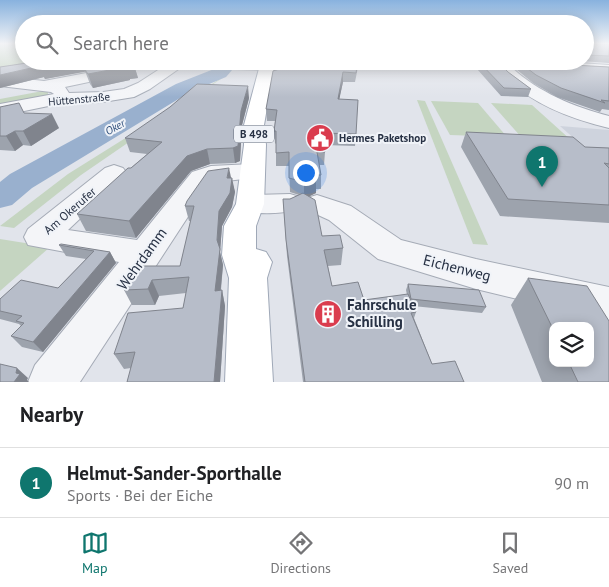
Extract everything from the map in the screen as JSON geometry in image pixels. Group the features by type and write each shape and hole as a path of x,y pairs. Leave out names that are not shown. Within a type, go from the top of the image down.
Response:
{"main road":[{"name":"B 498","path":"249,382 248,278 257,254 258,236 251,188 255,145 254,125 267,70"}],"street":[{"path":"594,69 609,70"},
{"path":"0,72 15,70"},
{"name":"Hüttenstraße","path":"0,95 45,86 97,70"},
{"name":"Hüttenstraße","path":"0,110 63,98 103,97 128,93 144,86 169,70"},
{"path":"506,70 540,95 571,110 609,122"},
{"path":"0,81 59,88 63,98"},
{"name":"Am Okerufer","path":"114,173 40,237 147,254"},
{"name":"Wehrdamm","path":"52,382 201,178 211,174 251,188"},
{"name":"Eichenweg","path":"251,188 340,213 390,250 476,274 609,304"}],"shaded area":[{"path":"560,126 609,130 609,194 577,141"}],"green space":[{"path":"0,62 15,62 15,66 0,67"},
{"path":"231,72 81,175 14,228 0,226 68,174"},
{"path":"48,90 48,99 0,110 0,99"},
{"path":"417,100 425,101 488,245 473,244"},
{"path":"431,101 478,103 507,137 450,135"},
{"path":"491,103 532,105 572,141 522,138"},
{"path":"0,239 50,247 0,291"}],"building":[{"path":"15,65 15,70 22,70 0,75 0,67"},
{"path":"594,66 609,67 609,101 601,100 605,103 561,88 529,70 594,70"},
{"path":"85,70 110,70 88,74"},
{"path":"356,70 356,73 343,72 338,99 358,100 356,134 321,133 325,152 317,152 321,175 315,175 316,180 304,185 300,181 289,178 289,152 276,153 276,131 274,131 277,110 266,109 273,71"},
{"path":"487,70 506,70 531,89 504,88"},
{"path":"197,84 248,86 241,111 238,146 233,148 207,149 187,156 129,221 77,214 128,168 131,168 162,142 125,138 170,107"},
{"path":"19,103 24,113 52,114 23,131 15,131 6,136 0,136 0,107"},
{"path":"466,132 573,137 585,147 609,148 609,164 604,163 609,168 609,205 508,199"},
{"path":"229,168 227,178 232,178 230,193 219,211 217,240 220,249 215,291 222,290 214,382 127,382 135,352 114,354 128,313 183,308 189,277 152,280 148,289 124,290 141,266 180,266 194,206 185,206 187,201 208,171"},
{"path":"303,193 315,200 322,236 340,235 343,248 324,250 332,286 358,282 364,300 408,294 416,312 411,313 432,364 455,361 464,382 305,382 286,240 283,199 290,199"},
{"path":"59,245 110,252 33,342 11,336 24,323 16,321 22,316 0,311 0,299 21,280 58,288 94,251"},
{"path":"528,278 587,286 609,321 609,382 578,382 571,367 594,367 594,322 550,322"},
{"path":"408,284 479,290 486,307 411,299"},
{"path":"0,364 17,368 16,373 20,374 14,382 0,382"}],"waterway":[{"name":"Oker","path":"0,198 21,181 183,88 220,73 223,70"}],"place":[{"name":"Hermes Paketshop","path":"320,138"},
{"name":"Helmut-Sander-Sporthalle","path":"542,187"},
{"name":"Fahrschule Schilling","path":"328,314"}]}
